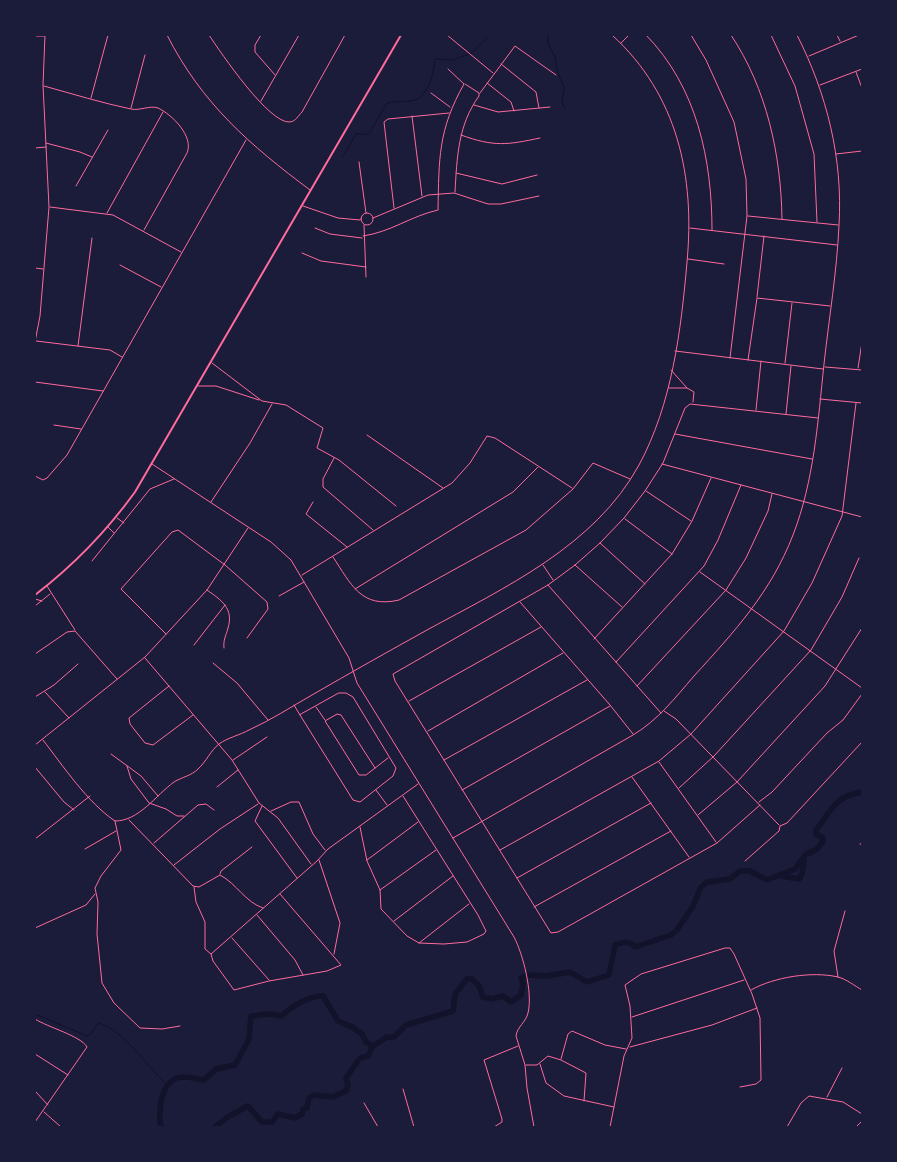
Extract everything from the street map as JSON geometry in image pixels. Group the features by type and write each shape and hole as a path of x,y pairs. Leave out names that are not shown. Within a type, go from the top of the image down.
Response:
{"main road":[{"path":"35,595 85,552 108,527 152,464 401,35"}],"street":[{"path":"91,99 108,35"},
{"path":"167,35 183,66 206,98 246,140 311,191"},
{"path":"210,35 242,81 278,118 290,122 296,119 345,35"},
{"path":"261,35 254,46 255,52 276,75"},
{"path":"261,101 299,35"},
{"path":"447,35 494,73"},
{"path":"116,821 128,819 177,780 190,776 200,768 217,745 268,720 352,671 497,592 542,564 572,542 602,515 630,479 641,460 660,417 667,388 680,326 690,228 688,179 675,130 652,84 636,59 612,35"},
{"path":"621,43 629,35"},
{"path":"646,35 676,74 689,101 703,141 711,185 712,230"},
{"path":"691,35 706,60 734,122 746,179 747,216 730,358"},
{"path":"731,35 754,80 772,127 782,186 782,218"},
{"path":"771,35 795,86 814,154 817,222"},
{"path":"453,838 480,820 633,735 662,713 753,610 776,572 792,537 805,501 812,459 839,225 836,154 820,86 797,35"},
{"path":"837,35 840,42"},
{"path":"808,56 859,35"},
{"path":"35,36 45,36 44,85 49,207 40,316 35,341 110,350 123,358"},
{"path":"454,193 461,135 473,105 500,64 515,46 556,75"},
{"path":"131,109 145,55"},
{"path":"500,64 536,92 539,108"},
{"path":"448,69 464,84 479,94"},
{"path":"820,86 862,69"},
{"path":"855,72 862,88"},
{"path":"487,83 511,102 515,111"},
{"path":"315,228 330,234 363,237 389,231 417,216 438,210 440,146 449,113 464,84"},
{"path":"44,85 131,109 155,108 163,112 188,136 189,149 144,230"},
{"path":"431,93 451,108"},
{"path":"473,105 498,112 550,107"},
{"path":"107,213 163,112"},
{"path":"394,209 384,122 388,119 449,113"},
{"path":"412,116 422,197"},
{"path":"76,186 108,130"},
{"path":"461,135 480,142 504,145 540,138"},
{"path":"35,476 43,480 50,476 67,455 246,140"},
{"path":"46,143 80,152 92,158"},
{"path":"35,148 47,147"},
{"path":"836,154 862,151"},
{"path":"359,162 366,213 373,218"},
{"path":"456,173 502,184 537,175"},
{"path":"364,225 370,225 373,218 422,197 438,194 454,193 488,204 501,204 539,196"},
{"path":"302,205 338,218 360,220 364,225 366,277"},
{"path":"49,207 107,213 144,230 182,252"},
{"path":"360,220 361,216 366,213"},
{"path":"747,216 839,225"},
{"path":"690,228 838,245"},
{"path":"748,360 764,236"},
{"path":"78,346 92,238"},
{"path":"302,253 321,260 366,267"},
{"path":"688,259 724,264"},
{"path":"120,265 162,287"},
{"path":"35,268 44,269"},
{"path":"757,298 830,306"},
{"path":"785,364 792,302"},
{"path":"858,370 862,342"},
{"path":"675,351 761,362 862,370"},
{"path":"212,362 262,401"},
{"path":"756,410 761,362"},
{"path":"786,414 791,365"},
{"path":"671,370 687,388 694,392 694,403"},
{"path":"35,382 103,391"},
{"path":"198,386 214,386 262,401 286,405 323,428 316,447 334,457 396,506"},
{"path":"667,388 687,388"},
{"path":"820,399 862,403"},
{"path":"211,503 250,443 272,403"},
{"path":"818,418 694,403 686,408 662,464 645,491 624,518 600,543 554,581 395,672 395,681 548,930 556,933 716,843 772,792 827,733 843,720 862,694"},
{"path":"499,850 659,761 691,734 784,632 812,583 831,538 837,531 842,512 856,403"},
{"path":"54,425 81,429"},
{"path":"675,434 812,459"},
{"path":"367,435 444,489"},
{"path":"301,575 444,489 470,464 487,436 495,438 573,488"},
{"path":"334,457 323,479 323,487 374,531"},
{"path":"333,557 354,589 364,597 376,602 391,602 407,597 526,530 573,488 593,463 630,479"},
{"path":"152,464 282,551 301,575 350,658 352,671 357,682 519,946 526,975 529,1008 527,1016 516,1032 518,1046 525,1065 534,1127"},
{"path":"662,464 862,517"},
{"path":"354,589 513,492 539,467"},
{"path":"594,639 672,554 692,521 712,478"},
{"path":"92,561 150,489 174,479"},
{"path":"616,662 699,572 718,540 741,485"},
{"path":"645,491 692,521"},
{"path":"637,686 726,590 746,558 768,510 772,494"},
{"path":"313,502 306,514 348,548"},
{"path":"116,517 124,523"},
{"path":"624,518 672,554"},
{"path":"108,527 115,534"},
{"path":"35,745 145,658 207,590 248,527"},
{"path":"167,635 123,593 121,587 175,530 180,531 225,565 263,598 269,606 247,638"},
{"path":"600,543 645,584"},
{"path":"680,788 714,756 811,650 842,597 859,558"},
{"path":"542,564 554,581"},
{"path":"575,565 622,608"},
{"path":"699,572 862,688"},
{"path":"279,596 305,582"},
{"path":"548,584 594,639 662,713"},
{"path":"47,586 74,626 74,630 118,680"},
{"path":"207,590 226,604 230,619 224,648"},
{"path":"35,606 50,593"},
{"path":"35,599 42,601"},
{"path":"519,602 610,705 633,735"},
{"path":"194,645 226,604"},
{"path":"409,702 541,627"},
{"path":"698,815 737,782 812,701 837,669 862,628"},
{"path":"35,654 67,632 74,630"},
{"path":"427,731 564,652"},
{"path":"145,658 217,745 232,760 259,803 283,824 312,865"},
{"path":"213,663 238,683 268,720"},
{"path":"35,696 78,664"},
{"path":"444,760 587,680"},
{"path":"169,686 129,718 130,724 145,743 153,745 193,715"},
{"path":"44,691 70,719"},
{"path":"294,705 300,715 353,800 360,802 396,773 389,758 350,695 339,692 300,715"},
{"path":"462,790 610,705"},
{"path":"315,706 358,774 366,775 389,758"},
{"path":"664,711 714,756 780,826"},
{"path":"325,721 337,714 341,715 375,768"},
{"path":"232,760 267,737"},
{"path":"43,740 90,796 116,821 116,830 121,850 95,888 98,902 98,953 102,983 114,1003 140,1028 162,1029 180,1026"},
{"path":"780,826 787,823 862,742"},
{"path":"111,754 141,776 158,796"},
{"path":"659,761 680,788 716,843"},
{"path":"127,766 131,779 150,803 166,808 177,816 184,816"},
{"path":"35,767 64,802 74,810"},
{"path":"216,787 239,770"},
{"path":"632,777 690,858"},
{"path":"211,954 326,851 418,784"},
{"path":"376,790 387,806"},
{"path":"359,826 367,860 380,890 381,909 407,936 419,943 444,944 467,942 484,934 486,931 402,795"},
{"path":"35,839 90,796"},
{"path":"270,811 290,802 299,802 313,834 326,851"},
{"path":"174,865 220,829 259,803"},
{"path":"516,879 651,803"},
{"path":"153,843 184,816 202,804 214,810"},
{"path":"262,806 255,821 297,878"},
{"path":"128,819 194,886 196,902 205,922 204,946 206,951 211,954 213,962 234,990 269,981 303,976 340,966 341,963 334,954 280,894"},
{"path":"367,860 419,821"},
{"path":"744,861 779,831 780,826"},
{"path":"85,849 116,830"},
{"path":"534,907 671,831"},
{"path":"194,886 199,887 220,875 221,870 252,847"},
{"path":"380,890 436,850"},
{"path":"319,859 340,923 334,954"},
{"path":"220,875 249,900 263,908"},
{"path":"393,921 453,876"},
{"path":"35,928 86,905 96,894"},
{"path":"419,943 470,904"},
{"path":"839,977 834,951 846,912"},
{"path":"256,915 295,960 303,976"},
{"path":"232,937 269,981"},
{"path":"610,1127 624,1056 632,1038 631,1017 625,985 641,974 727,948 734,954 758,1007 761,1025 761,1078 756,1084 740,1087"},
{"path":"750,990 758,986 813,975 839,977 862,990"},
{"path":"631,1017 745,980"},
{"path":"629,1047 712,1025 758,1007"},
{"path":"35,1019 86,1045 86,1050 70,1075 35,1122"},
{"path":"561,1060 568,1034 572,1031 605,1045 627,1050"},
{"path":"494,1127 502,1119 484,1060 518,1046"},
{"path":"35,1054 70,1075"},
{"path":"525,1065 540,1064 548,1056 561,1060 586,1073 584,1101"},
{"path":"540,1064 544,1081 569,1098 614,1107"},
{"path":"827,1098 827,1094 842,1068"},
{"path":"403,1089 414,1127"},
{"path":"35,1091 48,1105"},
{"path":"788,1127 801,1103 809,1096 846,1103 862,1114"},
{"path":"364,1103 378,1127"},
{"path":"43,1112 61,1127"},
{"path":"856,1127 862,1121"}],"waterway":[{"path":"343,156 356,134 369,134 387,103 411,101 422,96 429,85 435,59 453,60 470,54 490,35"},
{"path":"548,35 548,44 555,57 557,70 564,88 562,102 565,109"},
{"path":"161,1127 160,1107 164,1093 171,1081 180,1077 204,1080 216,1069 235,1065 249,1039 251,1016 269,1014 282,1016 301,1002 313,997 323,996 338,1021 362,1034 366,1042 373,1046 387,1037 394,1037 406,1025 453,1011 455,994 467,979 472,979 479,986 483,997 492,999 503,996 511,1002 521,995 523,984 521,978 530,975 547,976 570,972 587,982 609,975 615,945 626,942 635,947 671,935 677,930 693,906 701,887 707,882 730,879 740,871 750,871 767,880 795,869 805,855 817,849 823,841 823,838 816,834 816,830 834,805 846,797 862,792"},
{"path":"781,876 799,879 802,874 804,860"},
{"path":"35,1014 87,1036 92,1033 98,1023 108,1027 127,1041 167,1085"},
{"path":"215,1127 229,1116 248,1106 262,1122 272,1122 278,1114 295,1118 302,1114 303,1109 307,1108 309,1098 314,1095 333,1097 346,1091 348,1085 346,1078 360,1058 368,1056 373,1046"}]}
